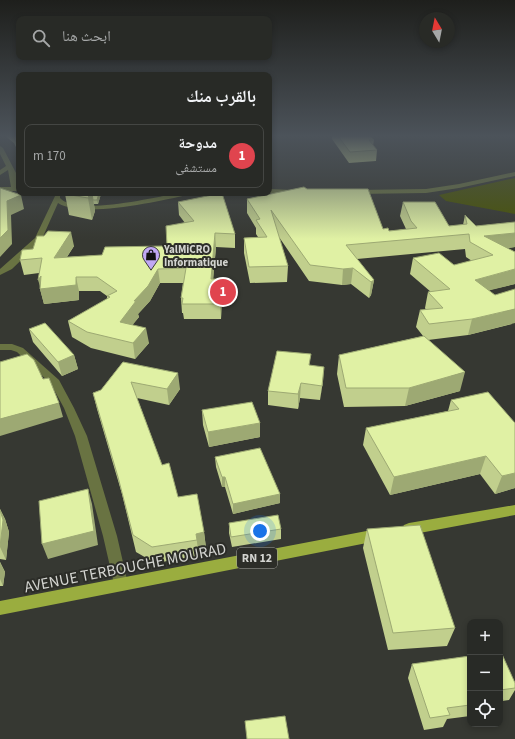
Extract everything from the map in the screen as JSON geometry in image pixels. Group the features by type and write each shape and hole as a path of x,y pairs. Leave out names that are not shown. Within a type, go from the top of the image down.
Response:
{"main road":[{"name":"AVENUE TERBOUCHE MOURAD","path":"0,608 515,510"}],"street":[{"path":"12,170 16,185"},
{"path":"346,192 426,190 459,186 515,174"},
{"path":"0,189 16,189"},
{"path":"272,191 300,192"},
{"path":"58,196 58,201 89,207 106,207 170,196"},
{"path":"0,273 10,268 38,239 58,196"},
{"path":"0,347 12,347 20,350 55,382 69,408 81,436 110,536 121,584"}],"green space":[{"path":"515,178 515,214 446,201 439,195"}],"building":[{"path":"304,187 307,189 368,189 383,229 388,228 389,231 417,228 411,221 403,202 435,202 449,226 467,224 465,215 476,226 515,222 515,233 484,236 515,252 515,269 475,280 495,295 515,289 515,309 472,319 429,324 420,310 443,308 428,292 450,289 413,258 439,253 454,265 493,255 470,242 469,234 346,245 374,280 371,282 353,268 343,269 310,265 271,210 288,266 249,267 244,238 267,237 256,220 260,219 247,199 261,196 272,196 272,194"},
{"path":"0,188 16,193 16,196 19,196 7,201 8,230 0,238"},
{"path":"76,196 89,196 88,198"},
{"path":"92,196 98,196 97,200 93,200"},
{"path":"207,196 223,196 235,234 215,233 211,279 222,279 220,304 182,304 183,298 181,298 186,268 158,269 148,286 134,301 136,301 120,322 146,328 133,343 87,332 68,321 110,297 107,296 117,291 97,277 76,277 76,285 40,289 41,276 38,280 42,258 20,260 22,250 33,249 37,236 44,236 48,231 71,232 54,258 102,255 105,247 167,246 166,226 194,221 178,202"},
{"path":"45,323 74,355 58,362 29,329"},
{"path":"424,336 465,372 409,388 346,388 339,355"},
{"path":"277,351 311,354 309,365 324,367 322,386 301,383 298,394 268,391"},
{"path":"27,354 34,360 43,379 49,378 59,403 0,419 0,362"},
{"path":"123,362 178,373 167,389 131,382 162,465 169,463 178,497 197,494 204,532 196,534 197,540 152,547 133,535 118,477 93,393 101,390"},
{"path":"488,392 515,423 515,473 502,476 486,456 394,477 366,428 459,409 451,400"},
{"path":"252,402 260,423 208,432 202,410"},
{"path":"260,448 280,494 233,504 225,477 222,477 215,457"},
{"path":"88,489 94,531 42,544 39,501"},
{"path":"0,510 3,520 0,547"},
{"path":"278,515 281,529 231,537 229,523"},
{"path":"420,525 455,628 393,633 367,529"},
{"path":"467,656 467,705 447,708 450,715 430,718 412,664"},
{"path":"503,656 515,683 515,688 503,690"},
{"path":"285,716 289,739 247,739 245,721"}],"place":[{"name":"YalMiCRO Informatique","path":"151,270"},
{"name":"مدوحة","path":"223,292"}]}
